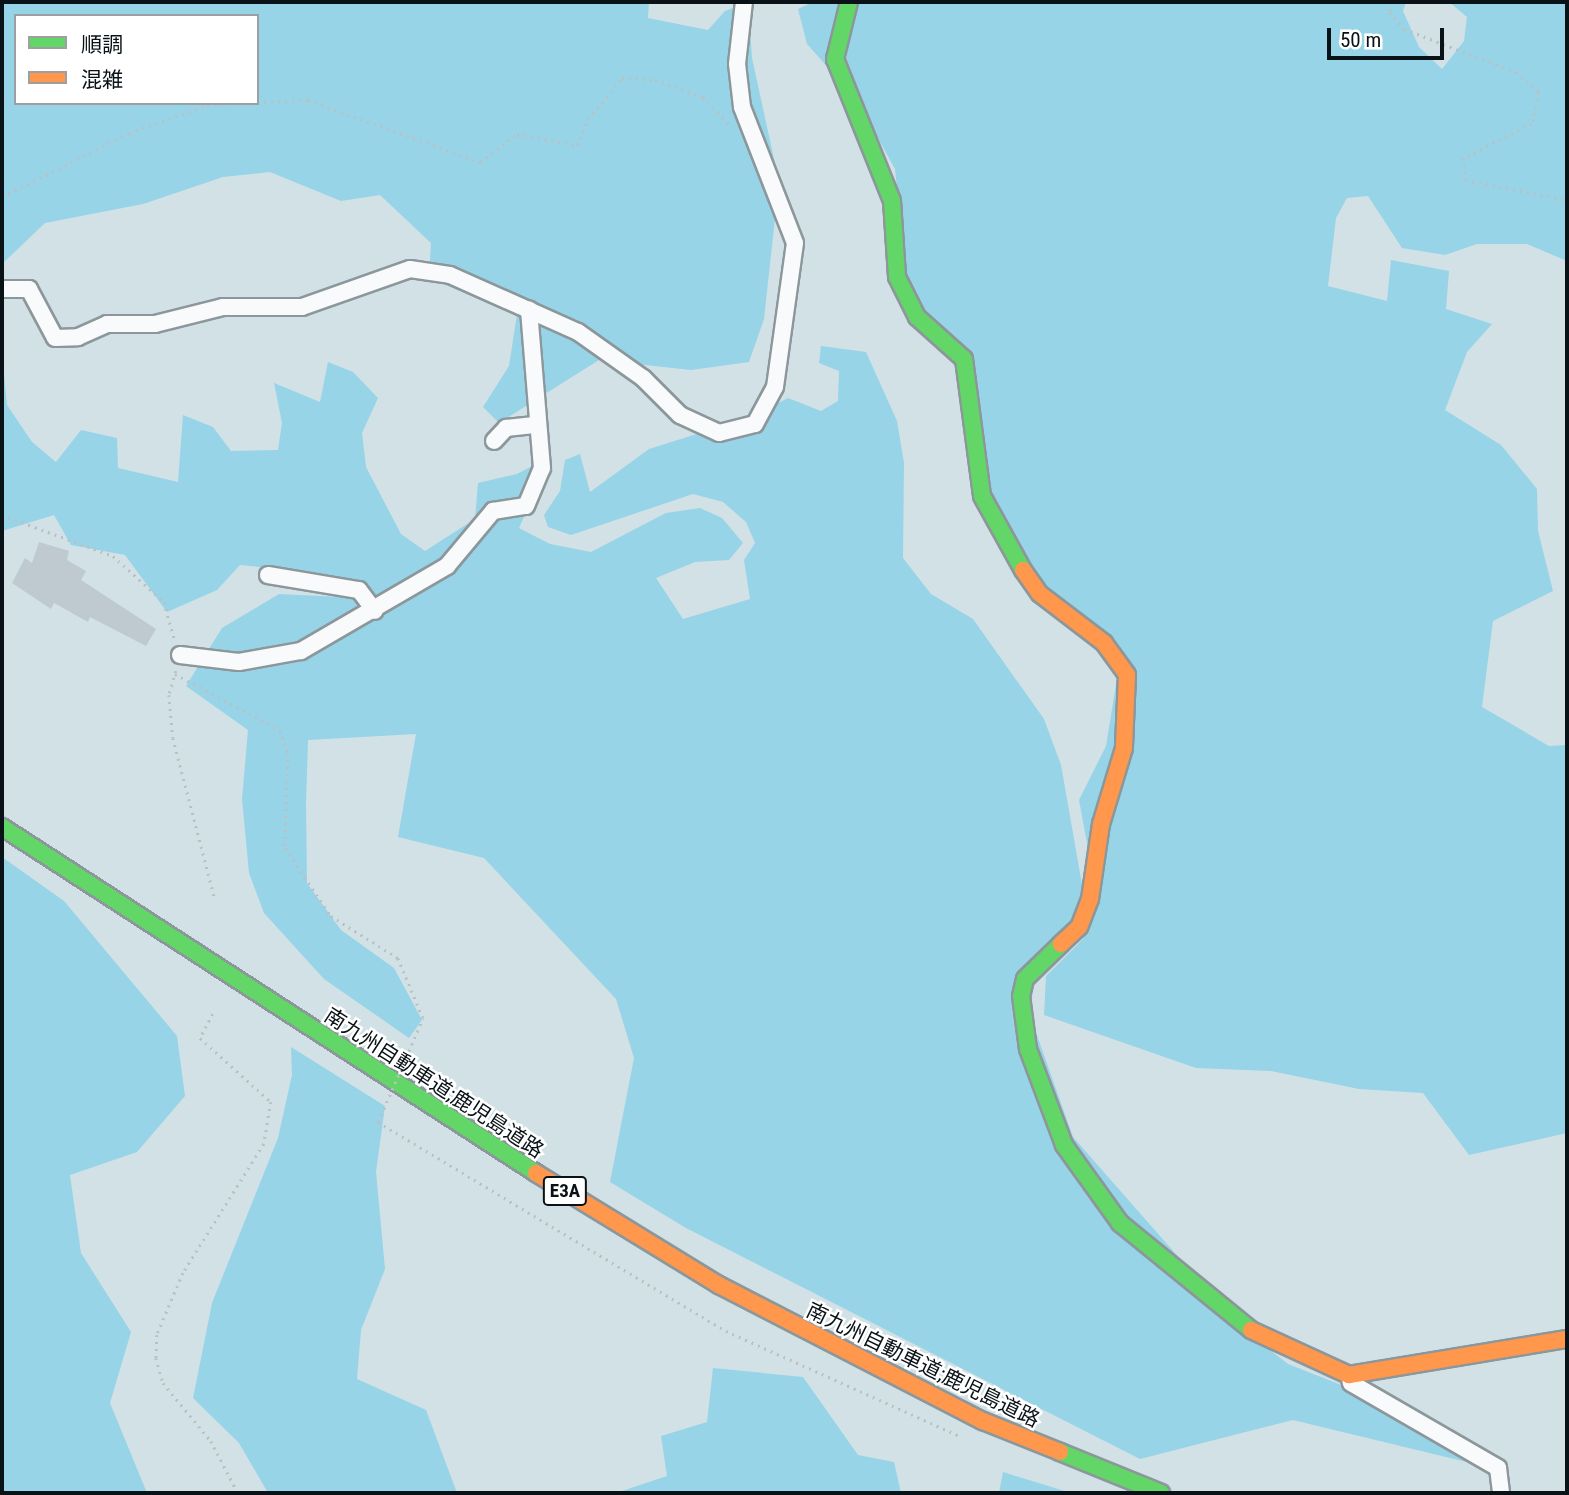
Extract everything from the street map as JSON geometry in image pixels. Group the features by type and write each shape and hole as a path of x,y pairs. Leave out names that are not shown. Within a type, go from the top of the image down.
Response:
{"main road":[{"path":"849,2 835,59 892,201 897,276 904,296 917,317 964,359 982,496 1005,545 1040,594 1104,643 1127,675 1124,748 1101,824 1090,899 1079,927 1025,979 1021,1022 1028,1049 1064,1146 1120,1223 1254,1332 1349,1375 1567,1339"},
{"name":"南九州自動車道;鹿児島道路","path":"2,827 719,1285 971,1415 1161,1493"}],"street":[{"path":"2,289 29,289 55,338 223,307 302,307 410,269 450,275 589,340 643,378 680,415 719,433 755,424 775,387 795,243 789,214 742,107 737,64 744,2"},
{"path":"180,655 274,660 375,611 402,586 447,566 480,520 493,511 526,506 542,468 529,310"},
{"path":"494,441 506,428 537,425"},
{"path":"268,575 359,590 375,611"},
{"path":"1349,1375 1351,1383 1498,1468 1502,1493"}],"path":[{"path":"1391,2 1390,12 1404,29 1516,72 1539,92 1532,124 1464,158 1465,180 1567,200"},
{"path":"259,102 308,100 480,162 517,134 577,145 588,119 622,78 655,80 703,97 739,134"},
{"path":"2,197 129,133 207,105"},
{"path":"2,515 113,556 149,582 164,602 180,655 169,695 173,738 215,899"},
{"path":"175,674 280,730 288,753 285,848 331,916 398,958 422,1018 378,1122 726,1331 963,1438"},
{"path":"213,1014 200,1038 271,1102 264,1144 184,1273 157,1335 156,1358 163,1383 211,1441 238,1493"}],"shaded area":[{"path":"2,2 649,2 648,18 708,30 725,11 748,2 752,58 779,182 764,319 749,362 691,370 599,360 499,423 483,407 509,366 517,314 429,278 431,243 380,195 341,201 270,172 223,177 143,204 45,223 2,264"},
{"path":"813,2 1406,2 1403,11 1419,47 1442,69 1464,41 1467,17 1449,2 1567,2 1567,261 1527,244 1477,244 1445,255 1402,248 1368,196 1347,198 1336,218 1328,286 1387,301 1391,260 1449,271 1446,309 1492,324 1467,352 1445,410 1501,445 1537,489 1538,531 1553,591 1493,621 1482,707 1549,746 1567,745 1567,1133 1469,1155 1423,1093 1359,1089 1271,1071 1196,1068 1044,1015 1046,976 1083,939 1097,897 1079,800 1106,746 1119,666 1055,604 999,532 972,405 951,358 912,327 895,169 857,100 807,44 798,9"},
{"path":"821,346 866,352 897,421 904,463 903,558 931,594 973,619 1044,719 1061,765 1084,896 1072,932 1037,968 1032,997 1033,1024 1073,1137 1239,1326 1288,1364 1387,1403 1483,1466 1293,1420 1140,1459 686,1228 610,1182 634,1058 616,999 484,858 398,837 416,734 308,740 306,804 307,883 341,930 394,968 422,1020 409,1038 324,979 264,913 249,873 242,799 248,730 186,686 222,628 279,594 362,598 290,570 240,565 217,590 167,612 125,555 71,545 54,515 2,531 2,353 7,405 32,442 56,462 81,430 117,438 118,468 178,482 183,415 213,427 231,451 278,450 282,423 274,383 320,402 328,362 353,372 378,398 362,433 366,467 401,534 425,551 475,519 478,483 517,474 551,456 519,528 550,544 591,552 666,513 700,508 722,518 743,543 729,560 695,562 656,578 683,619 750,599 744,560 755,543 746,522 723,502 693,494 571,535 548,527 544,515 560,491 565,460 580,454 590,492 649,449 751,417 788,398 821,411 838,401 839,371 819,363"},
{"path":"2,857 64,901 177,1036 185,1096 137,1152 70,1175 81,1253 131,1332 110,1403 147,1493 2,1493"},
{"path":"291,1047 385,1106 376,1172 385,1269 361,1330 357,1379 426,1410 457,1493 268,1493 239,1443 193,1398 212,1303 278,1138 292,1075"},
{"path":"713,1368 803,1377 858,1455 894,1462 901,1493 616,1493 667,1476 661,1436 707,1422"},
{"path":"1003,1472 1071,1493 999,1493"}],"building":[{"path":"39,542 69,551 67,560 86,571 81,580 156,629 146,646 90,617 88,622 54,603 51,609 12,583 25,558 32,563"}],"traffic: fast":[{"path":"849,2 835,59 892,201 897,277 917,317 964,359 982,496 1023,570"},
{"path":"2,827 536,1173"},
{"path":"1061,944 1025,979 1021,996 1028,1049 1064,1145 1120,1223 1251,1330"},
{"path":"1060,1452 1161,1493"}],"traffic: slow":[{"path":"1023,570 1040,594 1104,643 1127,675 1124,748 1101,824 1090,899 1079,927 1061,944"},
{"path":"536,1173 719,1285 983,1421 1060,1452"},
{"path":"1251,1330 1349,1375 1567,1339"}]}
